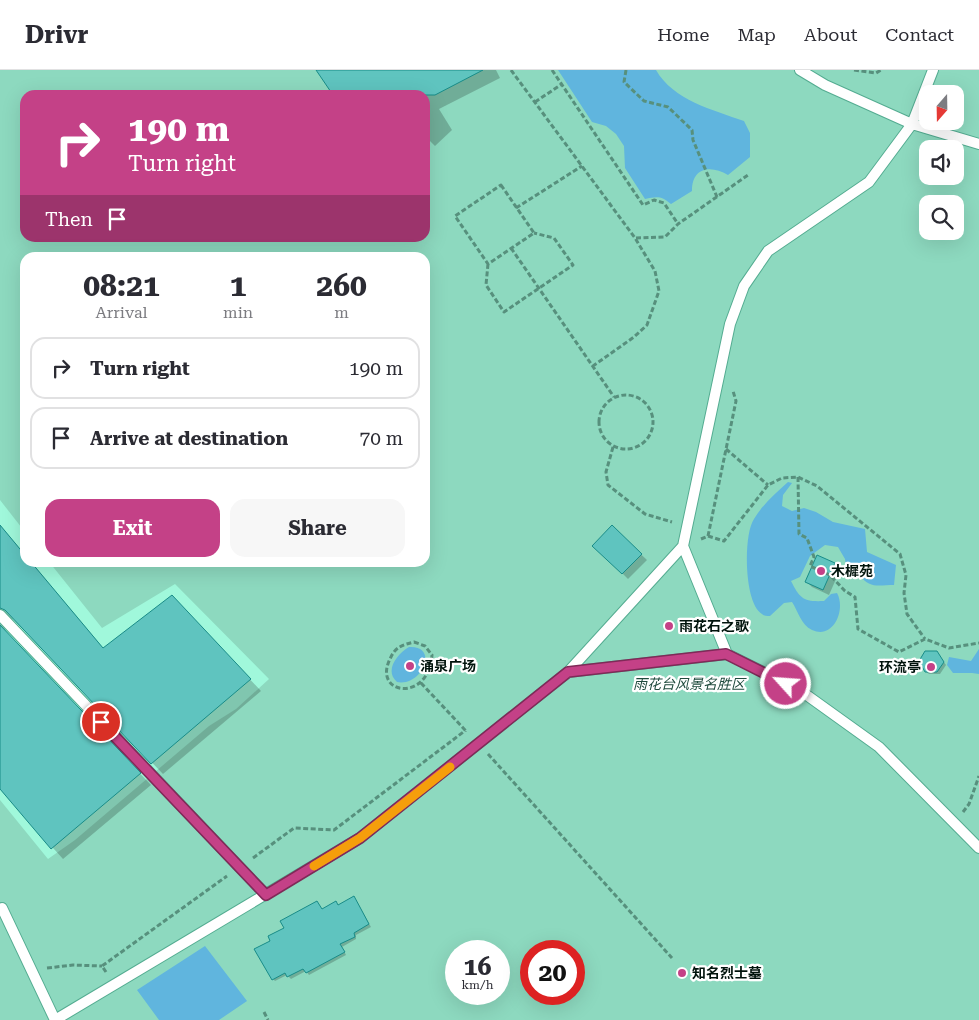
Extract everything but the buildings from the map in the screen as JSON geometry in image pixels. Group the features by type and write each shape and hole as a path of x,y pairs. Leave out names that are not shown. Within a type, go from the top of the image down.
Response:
{"lane":[{"path":"800,70 825,85 912,124 979,144"},
{"path":"2,908 55,1020 360,838 568,672 683,546 730,324 744,286 768,251 869,182 912,124 933,70"},
{"path":"683,546 726,654"},
{"path":"0,615 266,895"},
{"path":"568,672 726,654 801,691 879,746 979,848"}],"path":[{"path":"511,70 635,238 655,272 659,291 647,325 634,337 593,366"},
{"path":"552,70 643,205 654,200 664,203 678,224"},
{"path":"626,70 624,82 644,100 668,107 692,130 694,140 717,197"},
{"path":"854,70 876,74 881,70"},
{"path":"535,102 562,84"},
{"path":"516,208 582,166"},
{"path":"635,238 665,237 678,224 748,175"},
{"path":"501,185 534,233 554,238 573,265 504,312 486,285 488,264 455,216 501,185"},
{"path":"488,264 534,233"},
{"path":"511,248 614,397"},
{"path":"708,536 736,401 722,359"},
{"path":"623,394 641,400 648,406 652,415 651,433 646,441 630,450 621,450 613,446 606,441 598,426 598,417 601,409 614,397 623,394"},
{"path":"613,446 606,472 608,485 645,514 687,527"},
{"path":"726,449 768,486"},
{"path":"798,477 799,534 808,538 814,557 810,566 830,575 845,591 855,597 858,630 899,652 925,639"},
{"path":"683,546 708,536 724,541 768,486 782,478 798,477 817,486 900,554 906,575 904,593 908,614 925,639 949,648 979,643"},
{"path":"414,642 425,646 432,654 431,665 421,683 410,688 398,688 389,682 386,674 388,662 393,652 401,645 414,642"},
{"path":"421,683 466,730 672,958"},
{"path":"34,976 44,969 73,965 102,966 294,828 334,830 466,730"},
{"path":"955,824 969,804 979,776"},
{"path":"102,966 114,985"},
{"path":"264,1012 268,1020"}],"green space":[{"name":"雨花台风景名胜区","path":"0,70 979,70 979,1020 0,1020 0,800 48,859 75,840 209,726 236,709 269,679 175,584 102,628 53,567 430,567 430,252 20,252 20,526 0,500"}],"water":[{"path":"558,70 656,70 673,89 695,103 744,121 750,133 750,157 728,175 715,170 704,170 695,177 692,191 671,204 659,197 645,199 625,168 624,146 616,134 606,126 592,122"},
{"path":"788,482 792,483 783,495 782,506 792,511 804,508 816,512 833,522 865,529 867,552 896,565 894,585 875,585 867,582 860,575 847,572 845,559 838,547 825,545 810,556 800,577 791,581 800,596 807,600 824,601 831,594 837,593 840,607 839,614 832,627 826,631 820,632 808,628 792,602 784,603 770,616 767,616 763,615 756,608 752,597 747,569 750,527 769,499"},
{"path":"409,647 418,648 424,652 424,666 414,678 406,682 397,682 393,678 392,668 400,654"},
{"path":"979,649 979,674 953,673 947,665 949,657 971,661"},
{"path":"205,946 247,1001 219,1020 159,1020 137,990"}],"slow traffic":[{"path":"314,866 360,838 450,767"}],"place":[{"name":"木樨苑","path":"821,571"},
{"name":"雨花石之歌","path":"669,626"},
{"name":"涌泉广场","path":"410,666"},
{"name":"环流亭","path":"931,667"},
{"name":"知名烈士墓","path":"682,973"}],"route":[{"path":"101,722 266,895 360,838 568,672 726,654 786,684"}]}
